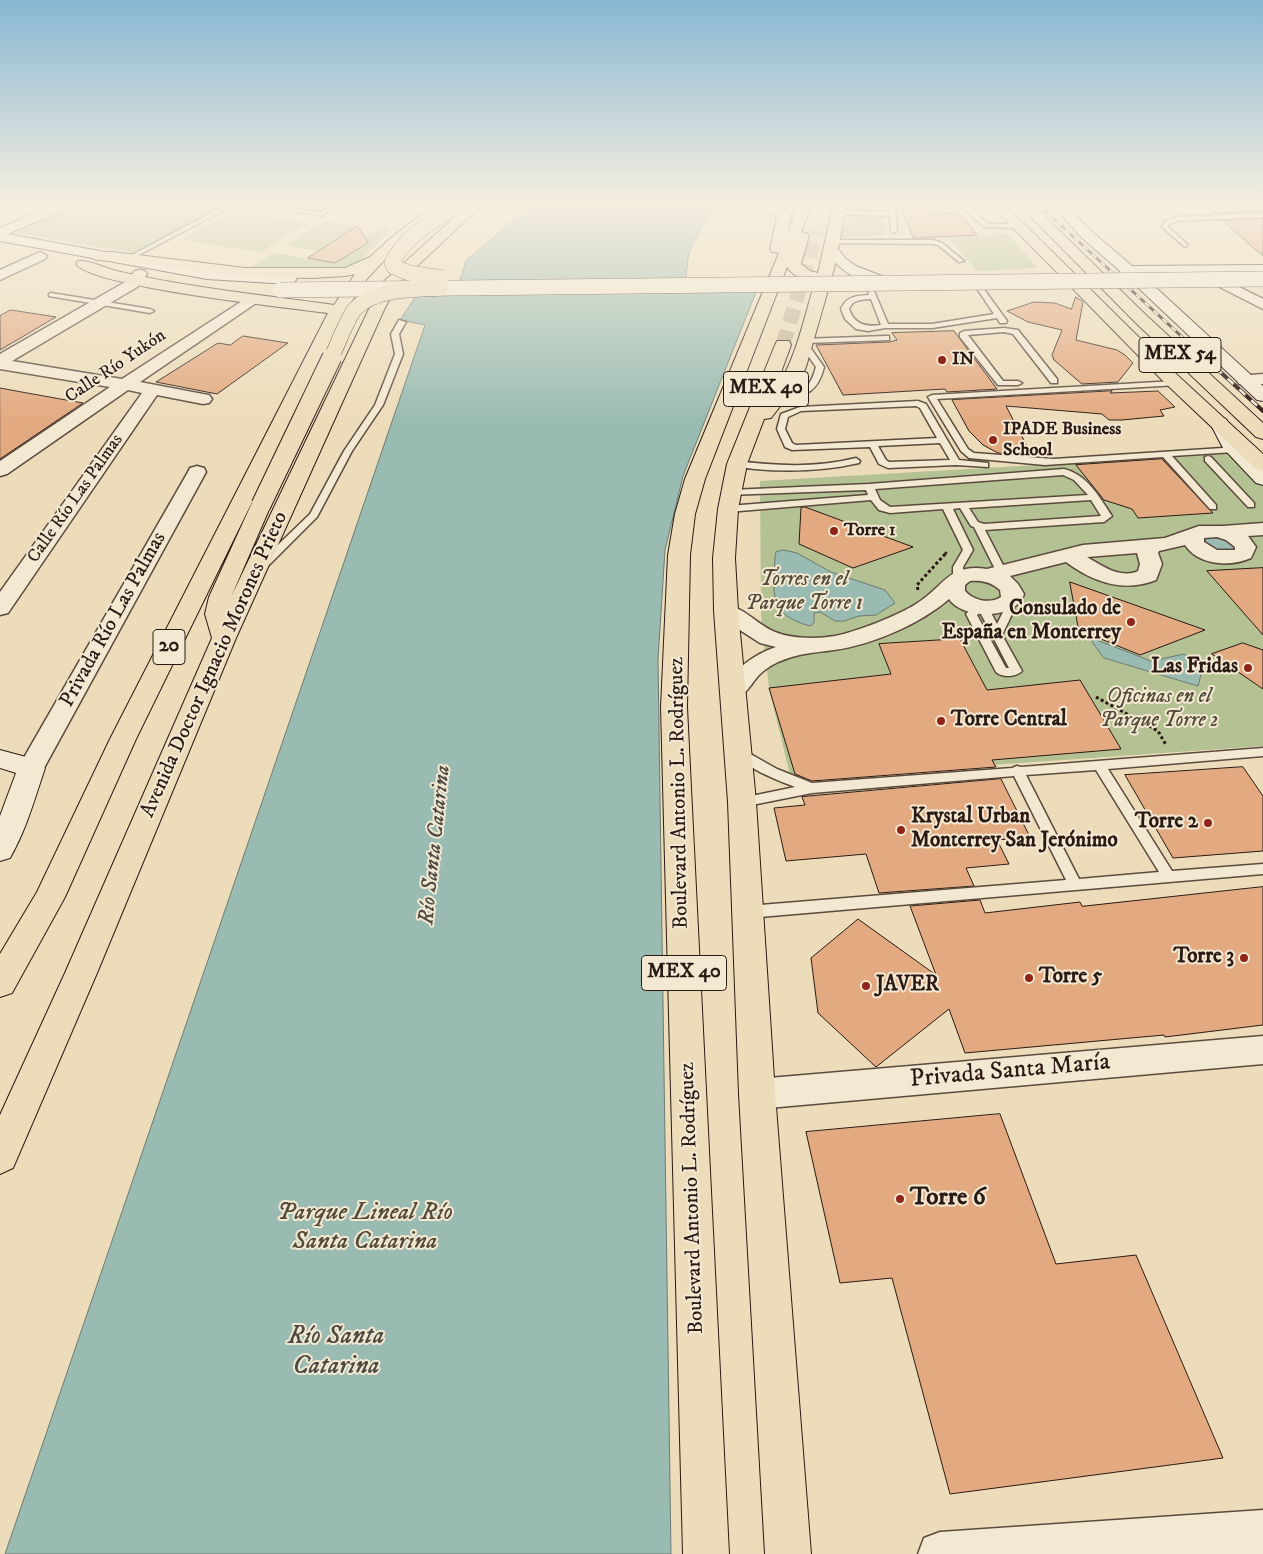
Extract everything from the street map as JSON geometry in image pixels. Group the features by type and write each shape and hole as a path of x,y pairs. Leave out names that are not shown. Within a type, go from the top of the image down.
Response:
{"main road":[{"path":"139,278 190,291 338,310"},
{"path":"141,278 200,285 285,285 1085,278"},
{"path":"227,278 285,285"},
{"name":"Avenida Doctor Ignacio Morones Prieto","path":"0,983 50,897 123,739 338,310 360,278"},
{"name":"Avenida Doctor Ignacio Morones Prieto","path":"0,1156 81,973 224,638 389,284 396,278"},
{"path":"425,278 442,283"},
{"name":"Boulevard Antonio L. Rodríguez","path":"706,1554 674,707 679,555 684,514 696,479 775,278"},
{"path":"809,278 822,286"},
{"path":"748,432 790,382 824,278"},
{"path":"726,400 737,394 751,375 784,289 787,287 805,281 822,286 871,279 1019,278"},
{"name":"MEX 54","path":"1070,278 1263,466"},
{"name":"MEX 54","path":"1099,278 1263,433"},
{"path":"1132,278 1263,396"},
{"path":"224,638 217,614 220,597 261,505 354,310 365,301 381,295 442,283"},
{"name":"MEX 40","path":"783,345 748,432 732,489 724,558 726,611 742,802 757,1094 788,1554"},
{"path":"1219,423 1243,428 1263,448"},
{"path":"1219,423 1239,453 1263,479"},
{"path":"0,850 17,810 31,768 1,760"}],"street":[{"path":"0,362 132,284 137,278"},
{"path":"1212,278 1263,305"},
{"name":"Calle Río Yukón","path":"0,470 124,385 255,299"},
{"path":"0,362 203,399"},
{"path":"1245,380 1263,379"},
{"name":"Calle Río Las Palmas","path":"0,608 152,390"},
{"name":"Privada Río Las Palmas","path":"31,768 197,472"},
{"path":"1200,544 1206,531 1225,532 1263,528"},
{"path":"1225,532 1244,544 1253,554"},
{"path":"924,609 999,607 1003,585 1036,563 1069,554 1160,544 1200,544 1222,558 1253,554"},
{"path":"1069,554 1082,564 1100,573 1119,580 1139,580 1148,575 1150,564 1147,553 1160,544"},
{"path":"726,611 768,638 805,645 835,643 868,634 924,609 956,582 972,574 1003,585"},
{"path":"956,582 956,594 962,600 980,607"},
{"path":"733,691 752,668 769,657 805,645"},
{"name":"Privada Santa María","path":"757,1094 1263,1050"},
{"path":"940,1554 1263,1532"}],"lane":[{"path":"973,278 1010,331"},
{"path":"871,279 873,297 885,326"},
{"path":"51,295 150,311"},
{"path":"873,297 850,299 846,309 848,317 854,324 863,328 932,326 999,315"},
{"path":"252,576 314,515 348,451 379,405 399,354 395,334 402,322"},
{"path":"1054,381 1018,335 1010,331 967,332 963,335 1001,383 1172,379"},
{"path":"779,397 806,391 813,388 817,382 820,367 804,342 886,338"},
{"path":"1054,461 972,456 965,451 932,397 1172,379"},
{"path":"943,440 793,448 788,445 781,429 784,416 800,409 918,403 923,406 956,462"},
{"path":"873,444 882,462 888,465 956,462 978,465 1165,454 1239,453"},
{"path":"1165,454 1208,459 1239,453"},
{"path":"1165,454 1214,507"},
{"path":"1208,459 1252,505"},
{"path":"732,489 790,470 825,468 856,461"},
{"path":"732,489 869,487 1064,472 1075,475 1107,516 1107,518 978,526"},
{"path":"869,487 882,508 887,510 1093,497"},
{"path":"732,489 874,497"},
{"path":"963,505 974,524 978,526 1003,585 1009,610 998,635"},
{"path":"947,507 967,544 968,550 958,567 956,582"},
{"path":"980,607 998,635 1016,671 1002,672 971,614 980,607"},
{"path":"738,751 758,766 781,777 812,788"},
{"path":"742,802 812,788 1017,770 1263,752"},
{"path":"1099,764 1168,876"},
{"path":"1017,770 1075,886"},
{"path":"748,912 1263,869"}],"path":[{"path":"1096,697 1158,731 1175,758"}],"green space":[{"path":"1229,454 1263,486 1263,746 791,779 769,688 761,616 760,481"}],"water":[{"name":"Río Santa Catarina","path":"461,278 686,278 685,282 760,282 683,476 665,550 658,659 671,1554 5,1554 425,325 400,320 424,284 459,284"},
{"path":"1214,536 1234,542 1237,550 1222,553 1205,544 1206,538"},
{"path":"784,550 797,553 831,572 885,590 895,603 876,615 859,616 844,621 835,621 820,612 814,613 814,623 810,626 796,621 780,609 774,592 776,552"},
{"path":"1089,637 1151,661 1184,654 1203,667 1198,686 1104,658"}],"building":[{"path":"1076,297 1083,302 1076,340 1117,350 1133,363 1118,382 1082,384 1054,360 1052,355 1062,330 1028,322 1007,311 1034,302 1055,303 1071,309"},
{"path":"11,310 56,317 0,350 0,316"},
{"path":"954,331 997,389 947,392 945,389 843,395 816,345 889,342 897,340 892,333"},
{"path":"243,336 288,343 217,394 156,382 218,343 230,345"},
{"path":"0,388 27,393 83,403 0,459"},
{"path":"1112,391 1110,393 1158,391 1175,407 1160,410 1164,416 1109,420 1102,414 1006,406 1029,450 1015,454 998,453 983,445 969,431 952,400"},
{"path":"1162,459 1213,513 1138,518 1132,509 1104,500 1076,465"},
{"name":"Torre 1","path":"805,507 913,547 853,568 799,544 801,508"},
{"path":"1263,568 1263,635 1207,571"},
{"path":"1070,582 1205,630 1140,655 1079,630"},
{"name":"Torre Central","path":"960,639 987,690 1080,680 1121,749 992,760 996,767 812,781 795,774 769,688 891,674 879,644"},
{"name":"Las Fridas","path":"1243,643 1263,650 1263,689 1212,654"},
{"name":"Torre 2","path":"1243,767 1263,796 1263,851 1173,858 1125,775"},
{"path":"1001,779 1030,837 997,840 1009,864 966,868 974,886 879,893 866,854 786,861 774,808 805,805 802,797"},
{"path":"1263,887 1263,1025 1165,1037 1164,1035 965,1053 949,1009 876,1067 818,1013 811,958 858,919 936,975 910,906 980,900 985,913 1080,902 1082,906"},
{"path":"1000,1114 1056,1264 1136,1255 1223,1458 950,1494 892,1278 840,1283 806,1132"}],"tunnel":[{"path":"783,345 803,278"}],"railway":[{"path":"1118,278 1205,358"},
{"path":"1204,357 1263,411"}],"place":[{"name":"IN","path":"942,360"},
{"name":"IPADE Business School","path":"993,440"},
{"name":"Torre 1","path":"834,531"},
{"name":"Consulado de España en Monterrey","path":"1131,622"},
{"name":"Las Fridas","path":"1248,668"},
{"name":"Torre Central","path":"941,721"},
{"name":"Torre 2","path":"1208,823"},
{"name":"Krystal Urban Monterrey San Jerónimo","path":"901,830"},
{"name":"Torre 3","path":"1244,958"},
{"name":"Torre 5","path":"1029,978"},
{"name":"JAVER","path":"866,986"},
{"name":"Torre 6","path":"900,1199"}],"park label":[{"name":"Torres en el Parque Torre 1","path":"804,593"},
{"name":"Oficinas en el Parque Torre 2","path":"1159,710"},
{"name":"Parque Lineal Río Santa Catarina","path":"365,1228"}]}
